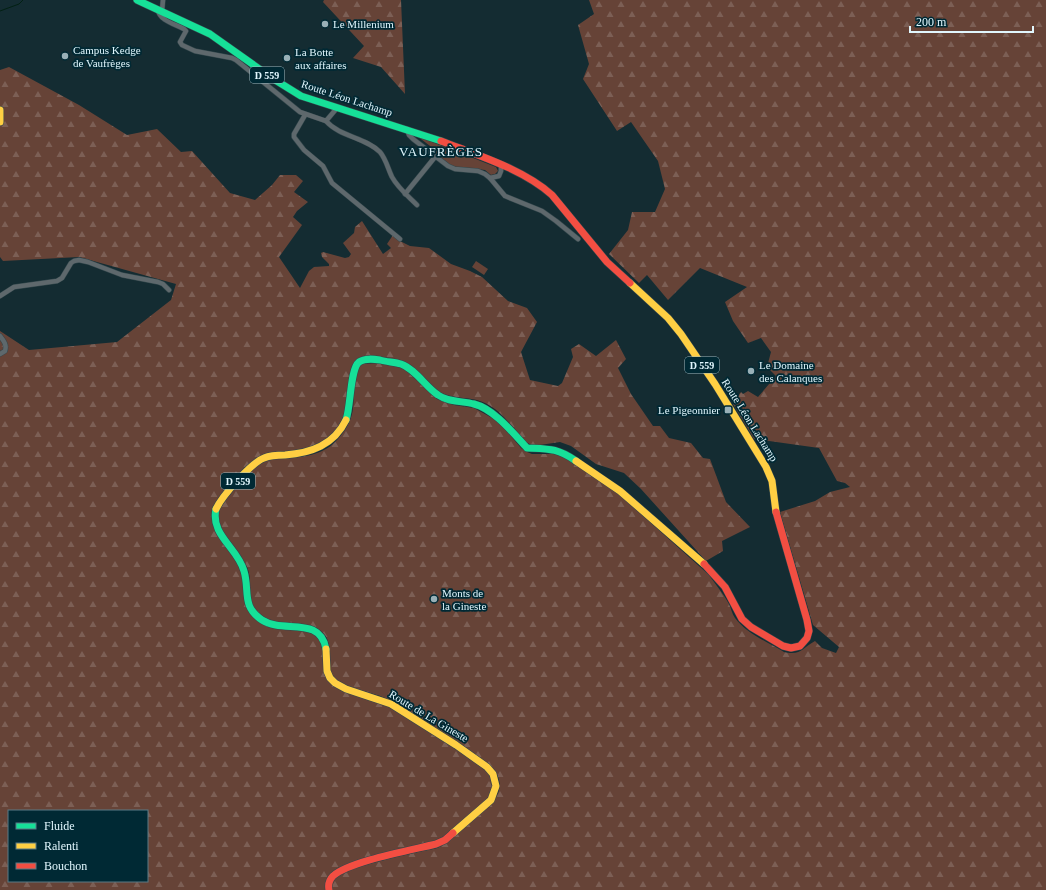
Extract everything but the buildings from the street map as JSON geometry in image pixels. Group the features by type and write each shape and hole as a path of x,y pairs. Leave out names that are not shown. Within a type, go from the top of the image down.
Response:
{"main road":[{"name":"Route Léon Lachamp","path":"137,0 210,34 301,96 435,138 501,165 532,180 552,196 607,262 668,318 686,340 715,384 771,476 776,515 809,628 808,636 805,642"},
{"path":"0,110 0,122"},
{"name":"Route de La Gineste","path":"329,890 328,884 333,875 348,867 440,842 491,800 495,793 496,786 495,779 491,771 455,743 387,702 335,684 326,668 325,642 322,636 315,631 300,627 275,626 264,622 256,615 250,608 246,593 245,570 216,527 214,516 215,509 219,502 261,459 273,455 314,451 327,444 338,433 344,425 348,414 352,370 360,361 366,359 401,364 408,368 439,396 446,399 475,404 496,416 527,448 552,449 568,455 620,491 709,569 725,587 746,624 787,647 798,647 805,642"}],"street":[{"path":"163,0 159,14 163,19 186,31 180,42 182,46 195,51 236,60 305,115 326,121 330,125 369,145 379,152 392,177 405,194 417,205"},
{"path":"326,121 337,108"},
{"path":"305,115 294,134 294,137 304,150 323,166 335,186 400,238"},
{"path":"407,129 409,135 414,140 448,166 456,169 478,171 485,174 505,196 542,211 578,239"},
{"path":"405,194 435,157"},
{"path":"490,178 499,176 501,165"},
{"path":"0,296 14,287 57,281 62,278 70,263 79,260 122,275 158,282 163,284 169,290"},
{"path":"0,336 6,348 5,351 0,354"}],"green space":[{"path":"324,0 401,0 405,94 381,67 353,58 364,46 323,2"},
{"path":"589,0 1046,0 1046,890 332,890 335,878 352,869 383,860 437,848 443,845 461,831 496,797 500,785 497,774 490,765 443,732 390,700 347,686 337,680 330,669 329,644 327,638 317,628 303,624 273,621 258,613 251,600 250,581 247,567 221,530 219,513 222,504 254,468 265,461 273,459 299,457 319,453 338,439 351,418 356,374 358,368 362,364 377,363 399,367 406,370 437,399 454,405 474,408 494,419 505,429 521,448 527,452 532,454 554,454 565,457 610,487 709,575 727,600 735,618 745,629 758,637 784,652 790,653 801,651 815,641 822,648 836,653 839,647 813,625 780,512 815,501 830,492 850,487 845,483 837,481 819,448 754,439 733,404 739,400 737,397 741,392 743,394 748,391 758,397 776,376 767,367 771,352 761,338 748,343 733,321 725,302 747,287 700,268 668,300 647,275 639,283 609,254 628,230 632,212 655,212 665,189 658,161 631,122 617,131 583,79 589,64 578,25 594,14"},
{"path":"9,67 79,105 127,135 157,129 181,152 192,151 230,193 255,200 272,185 280,175 296,175 303,181 294,192 308,202 297,211 293,217 302,225 279,257 300,288 309,271 314,267 329,266 329,264 322,257 321,253 323,252 345,258 349,257 351,254 343,243 354,233 355,227 362,221 383,254 391,248 387,244 393,235 398,240 410,246 429,248 451,264 482,277 508,301 527,308 537,322 521,352 530,380 558,386 562,383 573,357 571,349 579,344 596,356 616,340 626,359 618,368 631,394 653,426 660,426 669,438 691,443 703,458 710,459 726,502 750,527 722,541 723,551 706,561 641,489 624,473 596,464 571,446 560,442 533,446 526,442 504,417 492,407 477,400 440,393 426,383 402,361 376,358 359,359 342,424 330,438 313,448 260,457 211,516 239,564 243,579 243,593 245,601 254,617 310,632 320,638 330,681 382,703 453,745 491,775 494,786 489,798 439,840 338,869 326,890 0,890 0,331 29,350 117,342 171,300 176,284 79,257 3,261 0,257 0,70"},
{"path":"417,136 496,167 498,171 491,175 485,170 456,167 448,164 436,154 434,149"},
{"path":"476,261 488,269 484,275 472,267"}],"waterway":[{"path":"0,11 19,4 23,0"}],"traffic: fast":[{"path":"137,0 210,34 272,78 301,96 441,141"},
{"path":"346,420 352,380 356,366 359,362 364,360 380,360 406,366 434,392 442,397 474,404 489,411 503,422 527,448 558,451 576,461"},
{"path":"216,509 215,518 217,526 241,563 246,578 247,598 255,615 271,624 300,627 316,632 322,639 326,649"}],"traffic: slow":[{"path":"0,110 0,122"},
{"path":"630,283 668,318 681,334 715,384 766,467 772,481 776,512"},
{"path":"216,509 237,480 258,461 269,456 295,454 313,450 328,442 335,436 346,420"},
{"path":"576,461 620,491 704,564"},
{"path":"326,649 327,671 330,678 335,683 346,689 391,704 456,745 487,767 493,774 496,786 491,800 453,833"}],"traffic: jam":[{"path":"441,141 514,170 552,195 607,262 630,283"},
{"path":"704,564 725,587 742,619 751,627 783,646 791,648 800,646 807,638 809,631 776,512"},
{"path":"329,890 331,879 341,871 367,861 436,844 445,840 453,833"}],"place":[{"name":"Le Millenium","path":"325,24"},
{"name":"Campus Kedge de Vaufrèges","path":"65,56"},
{"name":"La Botte aux affaires","path":"287,58"},
{"name":"Le Domaine des Calanques","path":"751,371"},
{"name":"Le Pigeonnier","path":"728,410"},
{"name":"Monts de la Gineste","path":"434,599"}],"district":[{"name":"VAUFRÈGES","path":"441,151"}]}
